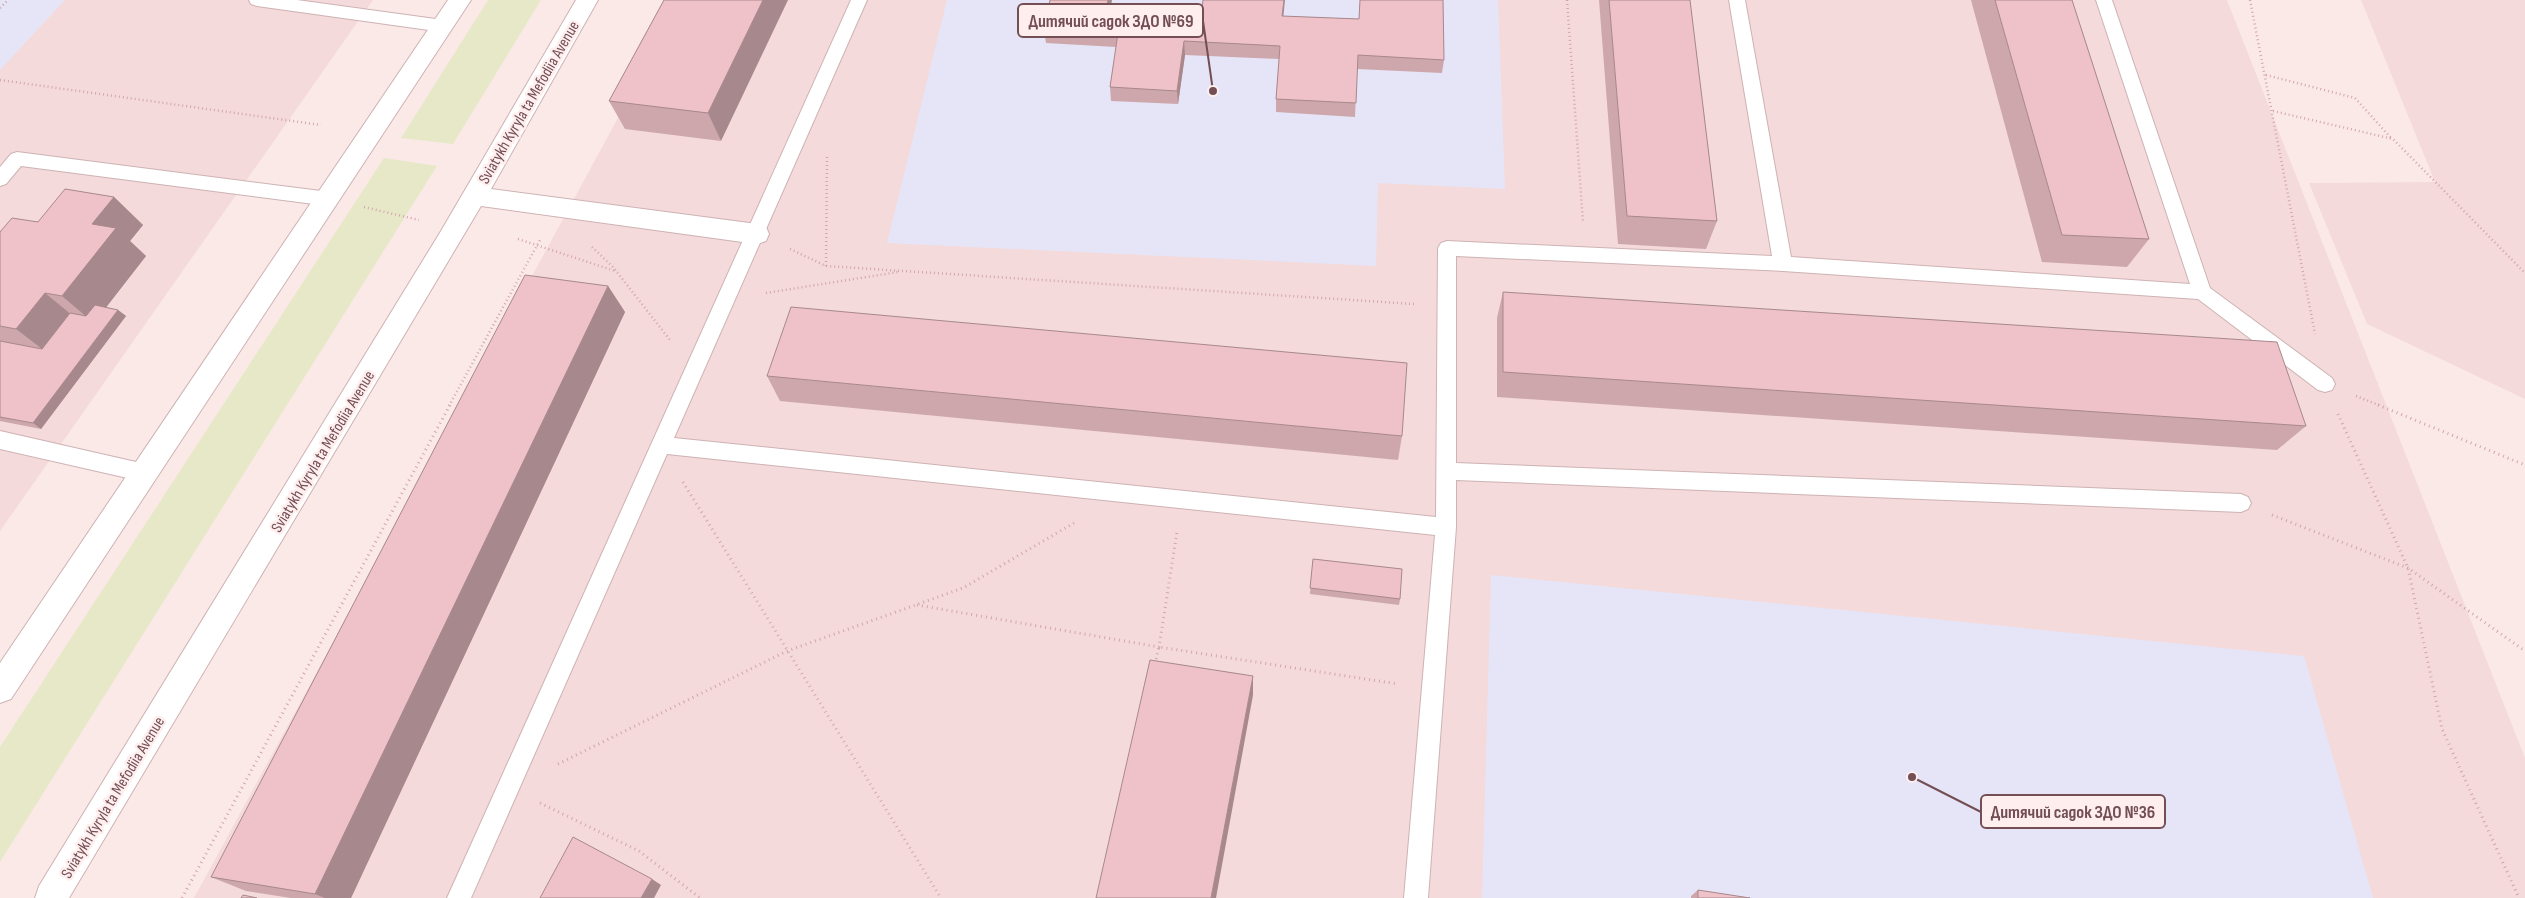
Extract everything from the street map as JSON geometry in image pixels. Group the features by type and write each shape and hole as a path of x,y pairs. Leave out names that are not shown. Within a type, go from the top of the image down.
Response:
{"street":[{"path":"0,689 329,199 460,0"},
{"name":"Sviatykh Kyryla ta Mefodiia Avenue","path":"51,898 456,228 587,0"},
{"path":"474,196 557,210 757,234"}],"lane":[{"path":"257,0 443,26"},
{"path":"458,898 694,369 757,234 860,0"},
{"path":"1737,0 1782,264"},
{"path":"2104,0 2202,292"},
{"path":"0,179 17,158 329,199"},
{"path":"1416,898 1446,527 1447,248 1782,264 2202,292 2325,384"},
{"path":"0,440 145,473"},
{"path":"660,445 1446,527"},
{"path":"1447,471 2241,503"}],"path":[{"path":"0,8 8,0"},
{"path":"1567,0 1586,255"},
{"path":"2250,0 2325,384 2408,568 2442,729 2519,898"},
{"path":"2266,75 2355,98 2392,139 2525,273"},
{"path":"0,80 321,125"},
{"path":"2273,111 2392,139"},
{"path":"801,133 827,149 826,266"},
{"path":"329,199 456,228"},
{"path":"182,898 557,210 615,271 694,369"},
{"path":"757,234 826,266 1447,306"},
{"path":"516,238 615,271"},
{"path":"760,300 766,293 906,271"},
{"path":"2325,384 2525,465"},
{"path":"660,445 941,898"},
{"path":"508,788 622,734 787,651 963,588 1124,494"},
{"path":"1154,667 1159,647 1183,500"},
{"path":"2241,503 2408,568 2525,651"},
{"path":"917,605 1159,647 1433,689"},
{"path":"508,788 639,851 700,898"}],"shaded area":[{"path":"0,0 373,0 0,531"},
{"path":"0,0 65,0 0,70"},
{"path":"682,0 2227,0 2525,758 2525,898 194,898"},
{"path":"947,0 1498,0 1505,189 1378,183 1376,266 887,243"},
{"path":"2361,0 2525,0 2525,399 2367,324 2309,183 2435,182"},
{"path":"1491,575 2304,656 2373,898 1482,898"}],"green space":[{"path":"488,0 541,0 453,144 401,138"},
{"path":"384,158 437,166 0,862 0,747"}],"building":[{"path":"664,0 763,0 708,113 609,101"},
{"path":"1050,0 1108,0 1106,10 1201,15 1203,0 1284,0 1282,16 1359,19 1360,0 1443,0 1444,60 1358,55 1356,103 1276,99 1280,46 1184,41 1177,91 1110,87 1118,33 1044,30"},
{"path":"1609,0 1690,0 1717,221 1627,216"},
{"path":"1995,0 2072,0 2149,239 2062,235"},
{"path":"65,189 114,197 92,224 116,228 62,296 45,293 16,329 0,326 0,232 12,218 38,222"},
{"path":"525,275 608,286 315,894 211,877"},
{"path":"1503,292 2277,342 2306,426 1503,372"},
{"path":"95,305 118,310 33,423 0,417 0,341 42,349 70,313 86,316"},
{"path":"791,307 1407,363 1402,436 767,376"},
{"path":"1313,559 1402,569 1400,599 1310,588"},
{"path":"1150,660 1253,676 1211,898 1096,898"},
{"path":"573,837 652,879 641,898 540,898"},
{"path":"1698,890 1750,898 1698,898"},
{"path":"243,895 257,898 241,898"}],"place":[{"name":"Дитячий садок ЗДО №69","path":"1213,91"},
{"name":"Дитячий садок ЗДО №36","path":"1912,777"}]}
